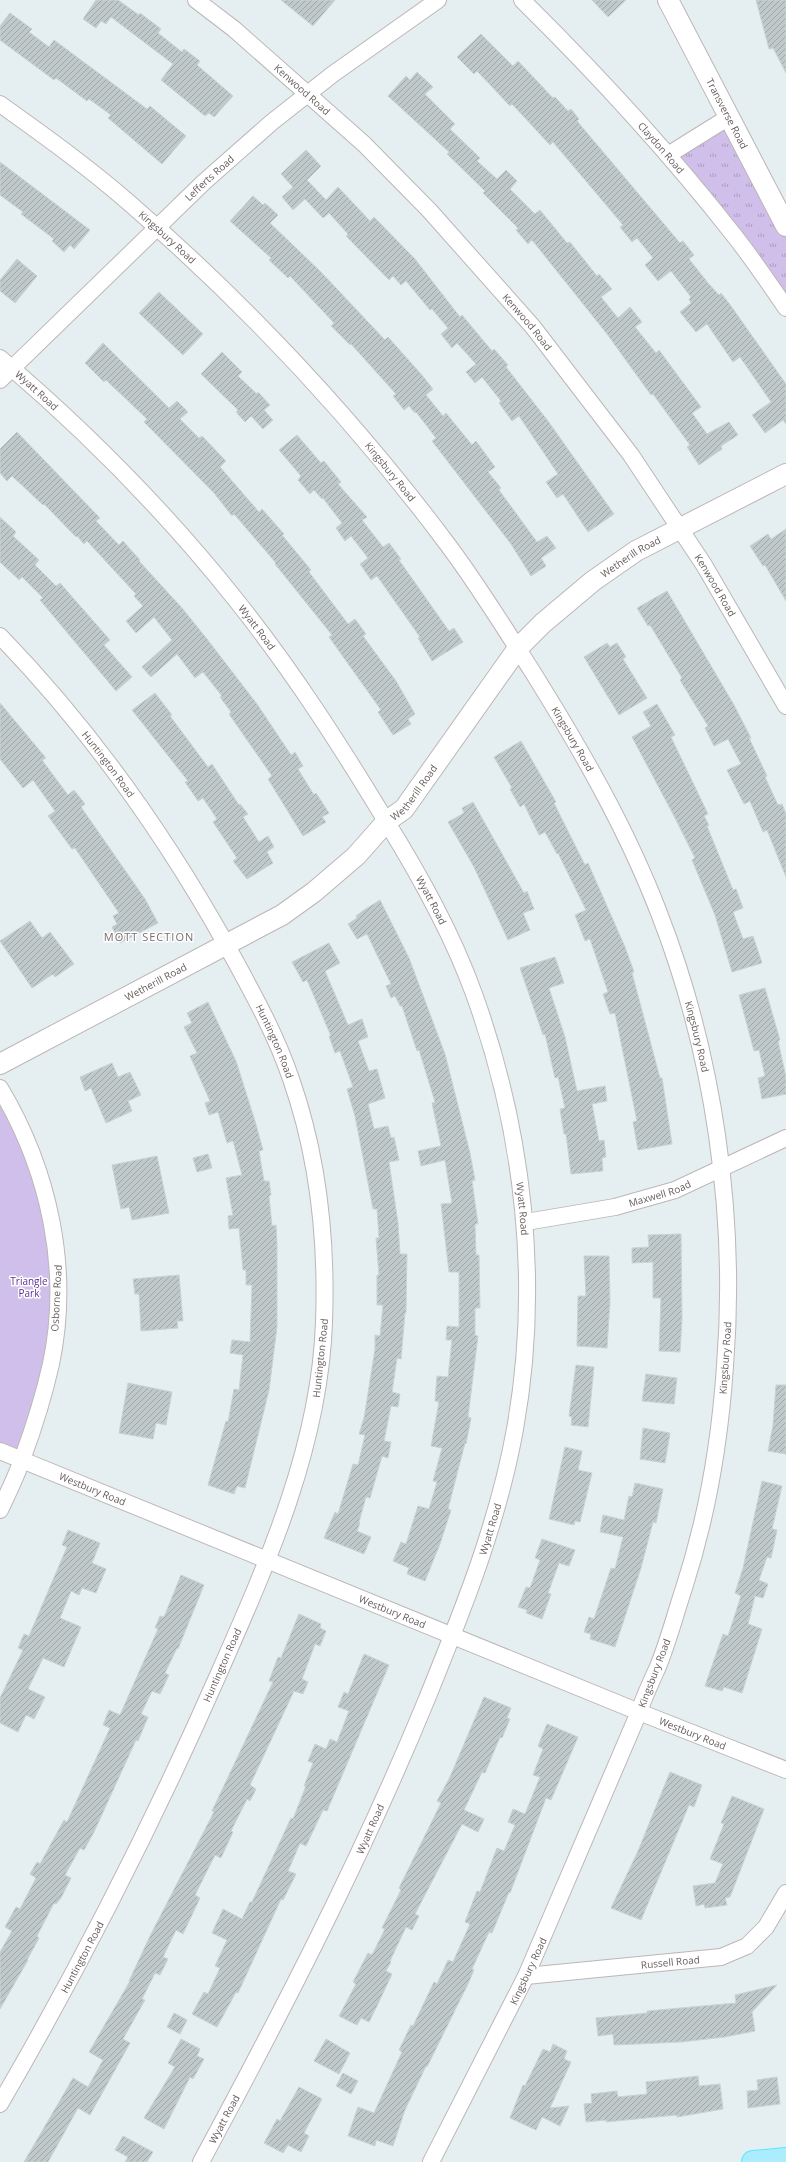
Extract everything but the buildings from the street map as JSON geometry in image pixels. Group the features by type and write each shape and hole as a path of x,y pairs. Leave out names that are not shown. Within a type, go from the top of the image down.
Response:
{"main road":[{"path":"753,2162 786,2159"}],"street":[{"name":"Kenwood Road","path":"196,0 234,29 364,144 429,210 533,327 631,455 704,565 786,706"},
{"name":"Lefferts Road","path":"0,380 6,363 156,228 215,172 272,122 333,74 438,0"},
{"name":"Claydon Road","path":"522,0 586,64 668,155 734,235 786,308"},
{"name":"Transverse Road","path":"668,0 786,226"},
{"name":"Kingsbury Road","path":"0,104 70,155 127,201 201,266 315,383 359,434 450,547 518,648 608,800 660,915 683,986 703,1060 713,1111 721,1169 726,1223 728,1302 725,1367 716,1446 702,1521 686,1583 658,1667 647,1688 639,1712 526,1976 432,2162"},
{"path":"668,155 729,117"},
{"name":"Wyatt Road","path":"6,363 51,402 126,476 172,525 236,600 318,710 361,776 408,855 447,928 472,988 486,1027 511,1122 526,1222 527,1318 523,1372 516,1426 502,1490 488,1539 452,1636 404,1755 337,1901 201,2162"},
{"name":"Wetherill Road","path":"0,1064 282,915 314,892 356,856 387,821 404,809 518,648 543,623 593,581 636,551 786,474"},
{"name":"Huntington Road","path":"0,636 79,724 144,813 205,907 264,1013 291,1079 309,1142 323,1231 324,1324 315,1403 296,1482 257,1586 190,1739 124,1877 42,2032 0,2104"},
{"name":"Osborne Road","path":"0,1088 15,1112 37,1164 52,1221 58,1259 57,1314 51,1364 23,1459 0,1510"},
{"name":"Maxwell Road","path":"526,1222 615,1207 675,1190 786,1138"},
{"name":"Westbury Road","path":"0,1451 23,1459 639,1712 786,1770"},
{"name":"Russell Road","path":"526,1976 721,1956 747,1946 766,1927 786,1893"}],"green space":[{"path":"729,118 786,228 786,308 668,155"},
{"name":"Triangle Park","path":"0,1088 37,1164 57,1314 23,1459 0,1451"}],"district":[{"name":"MOTT SECTION","path":"149,936"}]}
